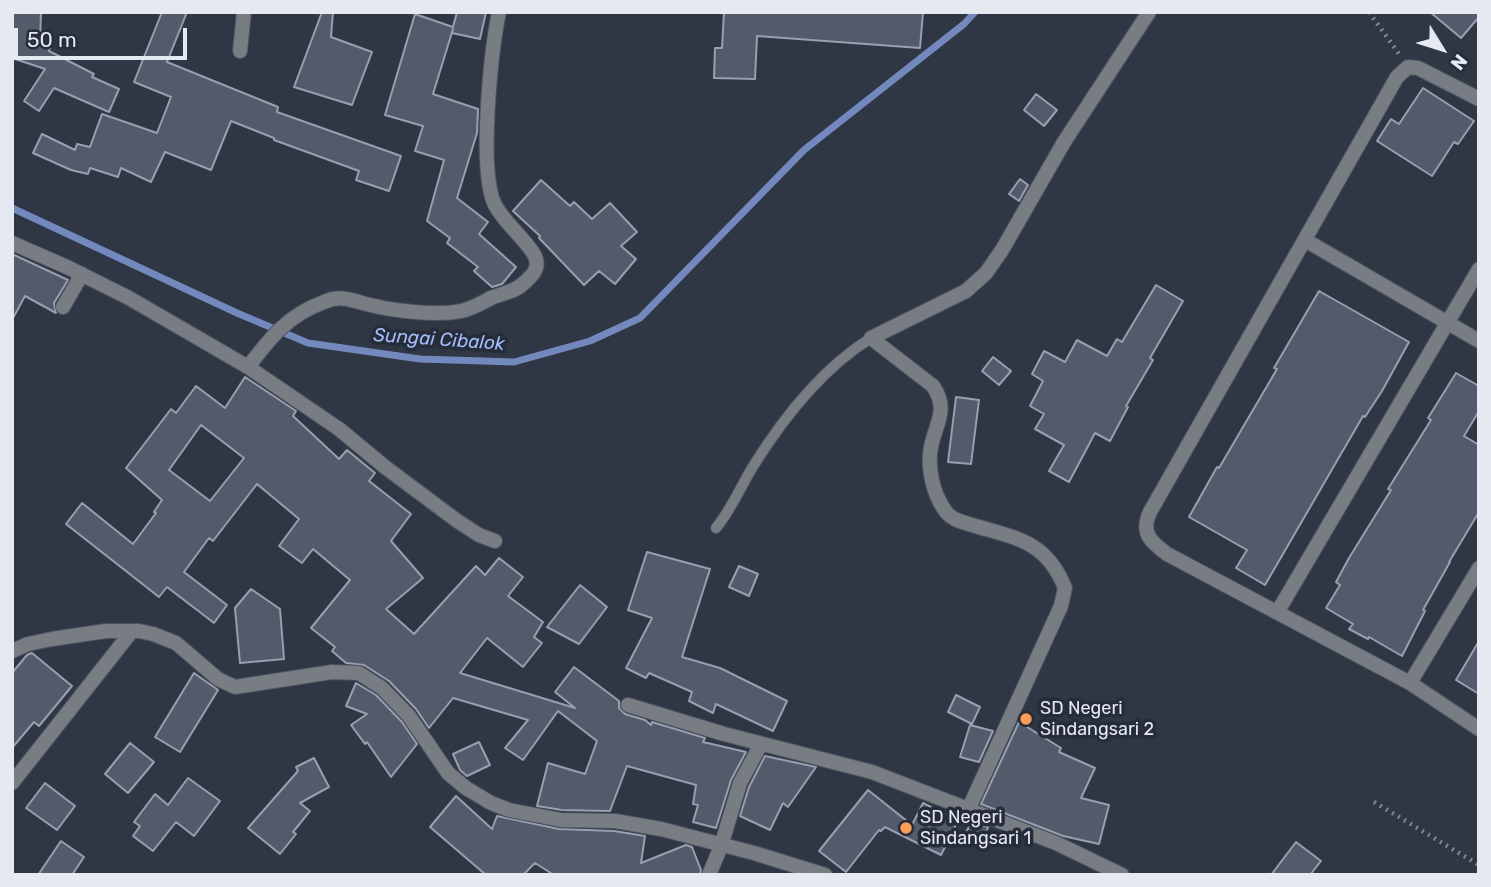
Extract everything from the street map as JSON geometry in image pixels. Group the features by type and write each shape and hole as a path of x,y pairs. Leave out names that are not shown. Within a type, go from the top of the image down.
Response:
{"street":[{"path":"240,51 244,12"},
{"path":"248,367 280,328 324,301 346,297 391,308 462,311 517,290 533,274 537,263 535,256 494,203 488,176 490,74 499,12"},
{"path":"969,808 1061,606 1065,588 1046,555 1032,544 964,522 946,513 934,485 929,460 942,408 940,397 933,386 871,338 966,291 986,273 1064,142 1149,12"},
{"path":"1479,99 1426,70 1408,66 1396,77 1150,512 1145,527 1150,541 1167,554 1410,683 1479,729"},
{"path":"1305,240 1479,341"},
{"path":"12,243 129,298 248,367 339,429 456,520 479,535 495,541"},
{"path":"1278,611 1479,269"},
{"path":"63,307 82,274"},
{"path":"1410,683 1479,568"},
{"path":"12,651 28,644 52,639 106,631 132,631 153,634 176,643 218,679 234,687 349,671 366,676 382,688 409,716 448,773 478,796 509,810 561,820 629,822 754,853 825,875"},
{"path":"12,783 132,631"},
{"path":"628,705 761,744 850,765 969,808 1122,875"},
{"path":"709,875 721,846 740,783 761,744"}],"lane":[{"path":"716,528 727,514 760,455 810,391 846,354 871,338"}],"path":[{"path":"1369,12 1408,66"},
{"path":"1374,802 1479,865"}],"building":[{"path":"13,12 41,12 40,45 94,74 92,77 119,89 109,112 54,88 39,111 24,101 45,69 12,58"},
{"path":"162,12 187,12 167,62 278,107 277,112 401,156 389,191 356,180 359,171 231,121 211,170 165,152 151,182 121,168 118,177 90,168 88,174 71,170 33,153 42,134 75,150 77,144 90,147 102,114 157,133 171,97 134,82"},
{"path":"322,12 333,12 331,37 372,52 352,105 294,87"},
{"path":"457,12 486,12 480,39 452,33 453,29 433,94 478,109 477,133 457,198 488,222 479,234 516,267 502,284 492,287 474,271 478,267 447,243 450,238 427,221 444,160 415,151 423,126 385,115 415,14 453,27"},
{"path":"724,12 923,12 920,48 757,36 755,79 714,78 715,48 722,48"},
{"path":"1430,12 1479,12 1479,17 1461,38"},
{"path":"1423,88 1474,121 1458,144 1454,142 1432,176 1377,141 1391,119 1399,124"},
{"path":"1036,94 1057,110 1044,126 1024,110"},
{"path":"1020,179 1028,185 1019,201 1009,194"},
{"path":"541,180 570,206 574,202 592,219 610,203 637,232 621,246 636,259 615,284 599,271 584,285 540,236 513,211"},
{"path":"12,254 68,280 54,303 56,313 25,296 12,320"},
{"path":"1156,285 1183,301 1150,358 1153,360 1126,406 1128,407 1110,441 1095,433 1069,482 1049,471 1064,445 1035,429 1044,414 1030,406 1043,381 1032,374 1044,351 1065,362 1077,340 1107,356 1117,339 1122,342"},
{"path":"1319,291 1409,342 1265,585 1236,568 1247,550 1189,517 1277,369 1274,368"},
{"path":"993,357 1011,371 999,385 982,371"},
{"path":"1456,373 1479,386 1479,411 1464,436 1479,445 1479,512 1423,610 1425,611 1402,656 1349,629 1353,624 1326,608 1340,585 1336,582 1349,558 1391,490 1388,489 1431,420 1428,418"},
{"path":"245,377 296,411 293,416 339,459 347,450 375,473 369,481 411,514 391,541 423,578 386,609 414,634 476,566 485,575 499,558 523,577 508,596 543,622 534,637 542,643 523,667 487,638 460,673 575,708 555,692 574,667 619,701 619,708 625,714 645,720 651,725 652,722 705,738 703,742 746,752 731,780 716,828 693,822 698,805 693,804 696,785 627,766 610,811 562,810 537,806 548,763 585,774 597,741 558,711 523,760 505,748 528,720 453,698 429,728 416,709 389,681 364,665 346,663 332,651 335,647 311,628 350,580 313,549 302,563 279,546 299,519 257,484 213,541 209,538 184,572 227,605 214,623 167,587 159,597 66,524 82,503 133,544 156,513 154,512 162,500 126,468 171,409 176,413 196,386 225,408","holes":["201,425 244,458 210,501 169,470"]},
{"path":"956,397 979,400 971,464 948,462"},
{"path":"647,552 710,569 682,657 720,668 787,701 773,731 716,704 713,713 689,701 692,692 649,673 646,678 626,668 652,618 628,610"},
{"path":"739,566 758,574 749,596 729,587"},
{"path":"580,585 607,607 579,644 547,627"},
{"path":"251,589 280,609 284,659 240,663 235,608"},
{"path":"1479,641 1479,694 1456,680"},
{"path":"32,653 72,686 39,726 34,722 12,748 12,673 27,655"},
{"path":"194,673 218,690 180,752 155,737"},
{"path":"356,683 376,695 402,722 417,744 391,777 367,742 365,744 351,725 367,714 346,706"},
{"path":"956,695 980,707 972,724 948,712"},
{"path":"1019,722 1061,748 1059,752 1095,768 1081,798 1109,805 1099,844 1063,836 981,804"},
{"path":"970,725 993,731 979,762 960,757"},
{"path":"479,742 490,765 467,776 460,770 453,754"},
{"path":"130,743 154,762 128,793 105,774"},
{"path":"765,756 816,767 788,807 783,803 770,830 740,816 749,787"},
{"path":"314,758 329,787 300,803 310,811 280,854 248,828 298,771 296,767"},
{"path":"188,778 220,801 194,836 176,822 153,851 133,836 140,826 134,822 155,794 168,805"},
{"path":"45,783 75,806 57,830 26,808"},
{"path":"868,790 912,825 923,803 958,821 941,855 885,827 879,830 846,872 819,851"},
{"path":"456,796 492,829 497,816 559,829 614,831 645,836 641,863 686,845 692,847 701,870 700,875 554,875 535,863 523,875 486,875 430,827"},
{"path":"972,821 988,827 981,848 962,840"},
{"path":"61,841 84,857 72,875 38,875"},
{"path":"1296,842 1321,861 1310,875 1271,875"}],"waterway":[{"name":"Sungai Cibalok","path":"12,208 237,313 308,343 420,359 514,362 590,341 640,318 804,150 964,24 975,12"}],"place":[{"name":"SD Negeri Sindangsari 2","path":"1026,719"},
{"name":"SD Negeri Sindangsari 1","path":"906,828"}]}
